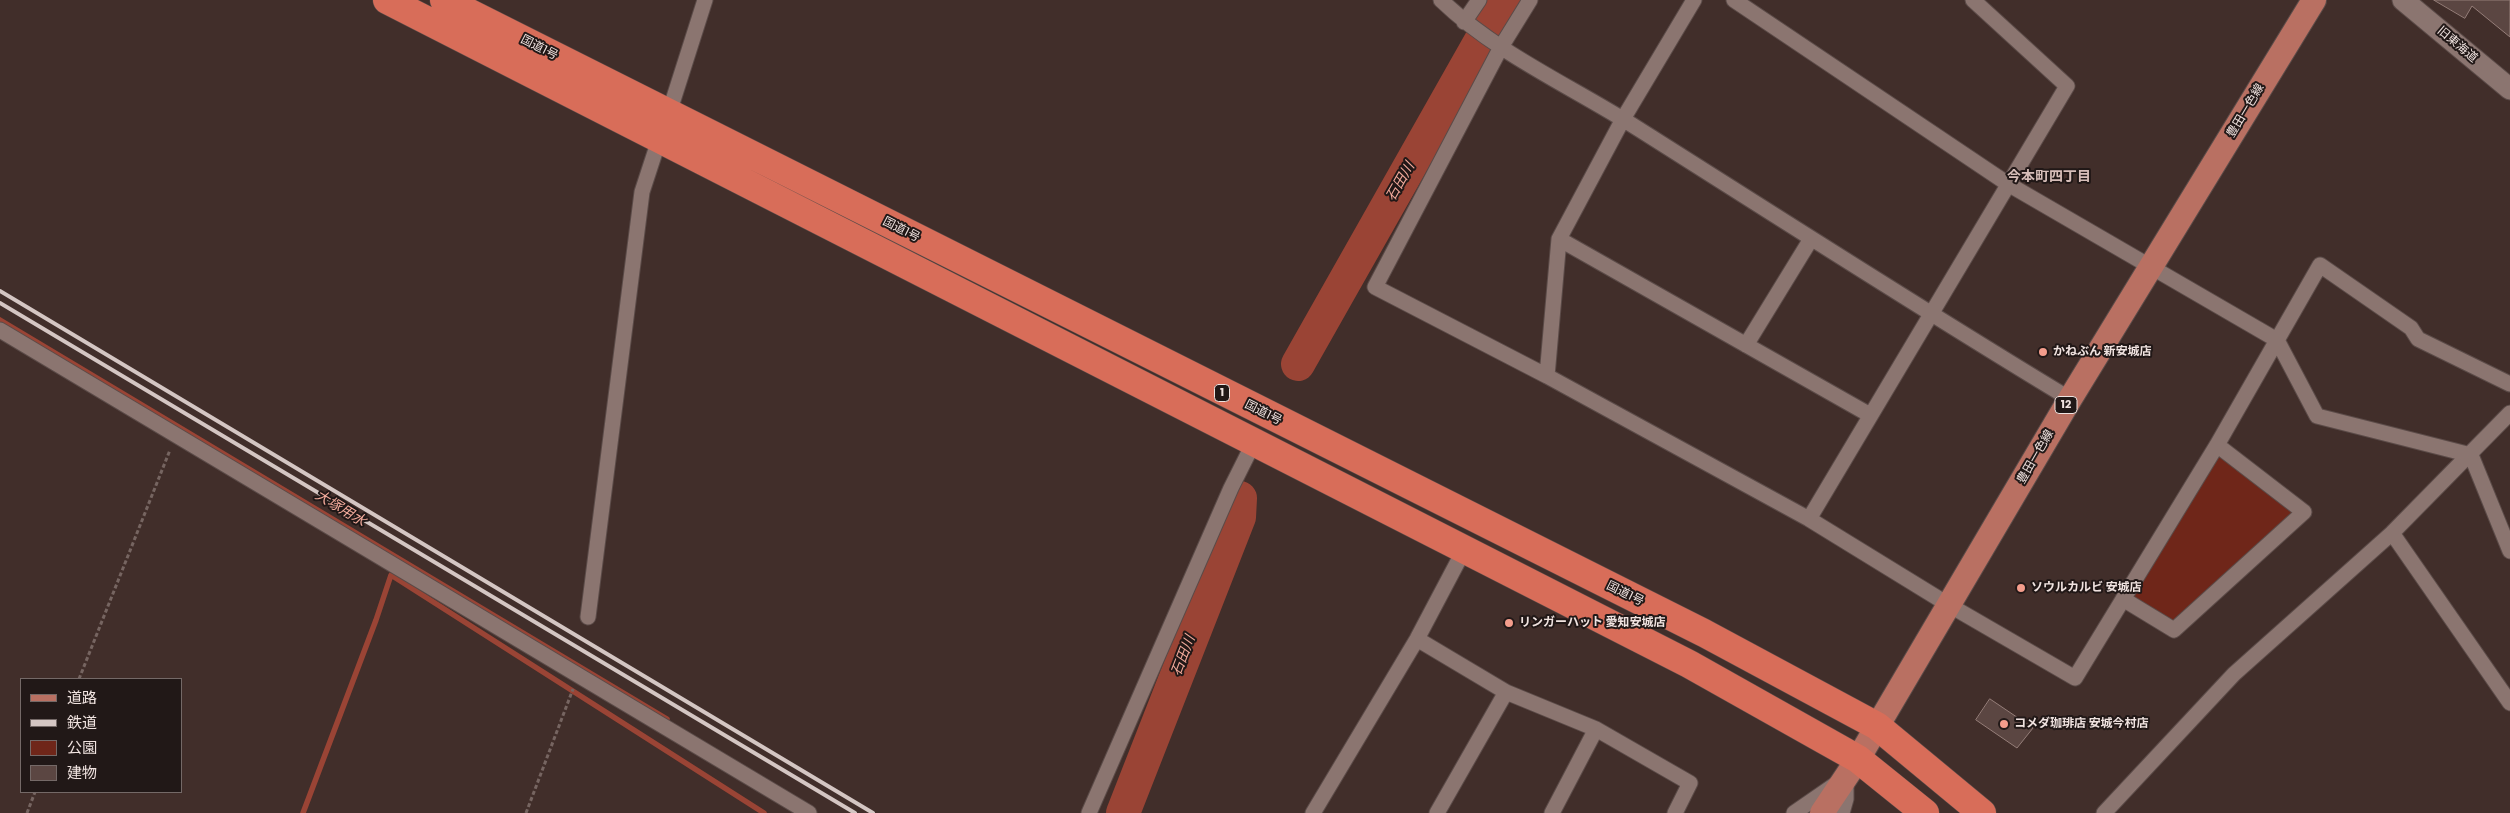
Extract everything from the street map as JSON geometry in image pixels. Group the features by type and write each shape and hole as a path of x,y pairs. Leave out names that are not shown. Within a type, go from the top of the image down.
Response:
{"highway":[{"name":"国道1号","path":"387,0 664,125 1704,634 1877,726 1982,813"},
{"name":"国道1号","path":"444,0 664,125 1254,442 1689,664 1925,813"}],"main road":[{"name":"豊田一色線","path":"1822,813 1852,768 2070,399 2314,0"}],"street":[{"path":"588,617 642,192 705,0"},
{"path":"1441,0 1466,24 1498,45 1623,119 1931,315 2070,399"},
{"path":"1466,24 1479,0"},
{"path":"1530,0 1498,45 1375,287 1547,376 1809,519 2075,678 2217,445 2320,265 2411,328 2418,339 2510,384"},
{"path":"1547,376 1559,239 1623,119 1694,0"},
{"path":"1734,0 2008,184 2278,340 2317,416 2471,455"},
{"path":"1809,519 2067,86 1973,0"},
{"name":"旧東海道","path":"2403,0 2510,90"},
{"path":"1746,345 1811,238"},
{"path":"1559,239 1870,415"},
{"path":"0,330 808,813"},
{"path":"2104,813 2234,674 2392,533 2471,455 2510,413"},
{"path":"1089,813 1231,488 1254,442"},
{"path":"2123,599 2174,630 2304,512 2217,445"},
{"path":"2471,455 2510,551"},
{"path":"2392,533 2510,703"},
{"path":"1313,813 1417,639 1464,550"},
{"path":"1417,639 1506,692 1596,729 1690,782 1675,813"},
{"path":"1437,813 1506,692"},
{"path":"1552,813 1596,729"},
{"path":"1794,813 1852,768"},
{"path":"1842,813 1852,768"}],"path":[{"path":"79,678 176,435"},
{"path":"526,813 578,677"},
{"path":"27,813 35,793"}],"green space":[{"path":"2219,455 2293,513 2172,622 2134,597"}],"building":[{"path":"2434,0 2510,0 2510,37 2472,6 2465,18"},
{"name":"コメダ珈琲店 安城今村店","path":"1990,699 2033,728 2017,748 1976,720"}],"waterway":[{"name":"石田川","path":"1298,364 1504,0"},
{"name":"大塚用水","path":"0,320 667,719"},
{"name":"石田川","path":"1123,813 1239,517 1240,498"},
{"path":"303,813 376,620 391,575 764,813"}],"railway":[{"path":"0,291 873,813"},
{"path":"0,303 855,813"}],"place":[{"name":"かねぶん 新安城店","path":"2043,352"},
{"name":"ソウルカルビ 安城店","path":"2021,588"},
{"name":"リンガーハット 愛知安城店","path":"1509,623"},
{"name":"コメダ珈琲店 安城今村店","path":"2004,724"}],"district":[{"name":"今本町四丁目","path":"2049,177"}]}
